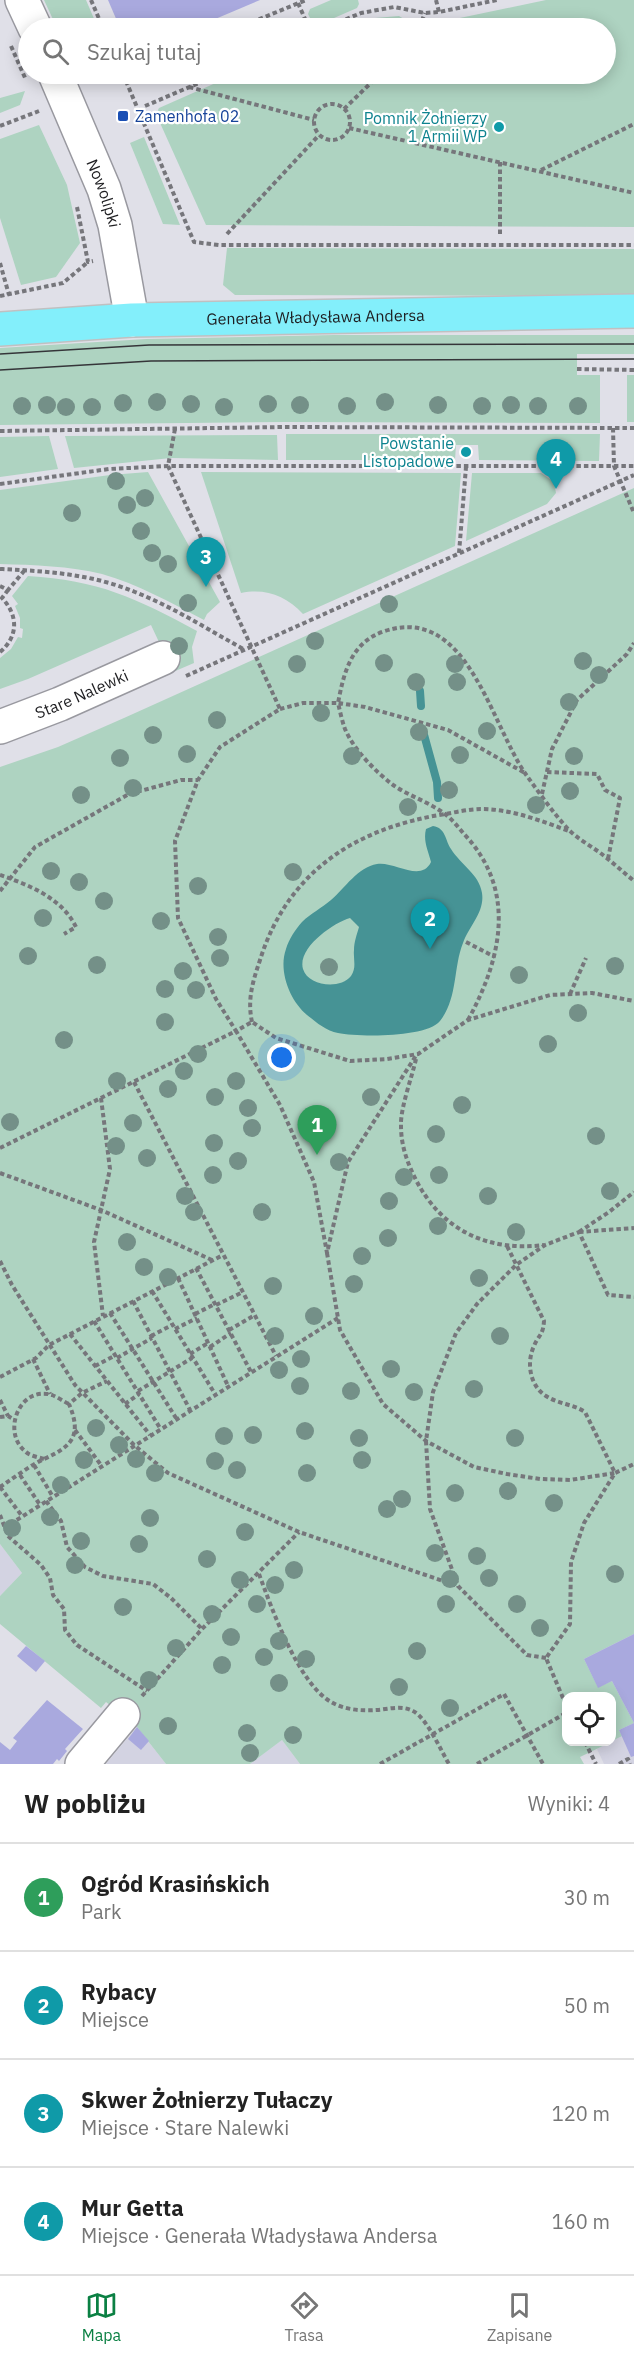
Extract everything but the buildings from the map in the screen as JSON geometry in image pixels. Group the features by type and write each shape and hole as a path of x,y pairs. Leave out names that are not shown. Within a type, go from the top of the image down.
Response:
{"main road":[{"name":"Generała Władysława Andersa","path":"0,329 132,320 634,311"}],"street":[{"path":"22,0 30,18"},
{"name":"Nowolipki","path":"59,84 104,189 117,236 132,320"},
{"name":"Stare Nalewki","path":"0,727 60,704 174,668"},
{"path":"82,1764 123,1715"}],"path":[{"path":"91,0 99,18"},
{"path":"262,18 306,0"},
{"path":"393,0 394,7"},
{"path":"436,0 439,12"},
{"path":"350,18 362,13 394,7 425,13 497,0"},
{"path":"298,3 305,18"},
{"path":"423,18 425,13"},
{"path":"127,84 194,242 209,245 634,245"},
{"path":"145,106 196,84"},
{"path":"344,108 369,84"},
{"path":"189,87 314,120"},
{"path":"329,104 344,108 349,117 349,128 339,138 325,139 319,135 315,129 316,113 329,104"},
{"path":"0,126 39,111"},
{"path":"539,171 634,124"},
{"path":"349,128 634,193"},
{"path":"227,234 319,135"},
{"path":"500,162 500,235"},
{"path":"0,296 63,283 88,262"},
{"path":"0,263 9,295"},
{"path":"577,369 634,370"},
{"path":"613,428 614,466 634,513"},
{"path":"0,431 634,428"},
{"path":"175,429 168,466 280,709"},
{"path":"0,484 109,469 168,466 634,466"},
{"path":"459,553 466,466"},
{"path":"174,668 245,650 634,475"},
{"path":"0,569 75,575 135,592 245,650"},
{"path":"0,652 13,637 15,626 9,605 2,598 24,570"},
{"path":"0,586 8,590"},
{"path":"468,1020 483,992 495,957 499,924 496,891 489,868 475,846 445,814 393,785 367,762 346,731 338,703 345,669 359,648 374,634 400,626 425,630 450,643 467,663 525,773 542,795 570,831 634,880"},
{"path":"542,795 552,749 577,699 627,654 634,643"},
{"path":"525,773 448,730 365,707 338,703 303,703 280,709 220,747 198,780 175,841 178,918 216,999 280,1105 314,1182 340,1330 383,1404 426,1441 474,1467 540,1479 570,1480 615,1473 634,1464"},
{"path":"547,772 597,774 605,790 620,798 608,859"},
{"path":"0,891 35,847 129,794 181,780 198,780"},
{"path":"418,1054 387,1059 351,1060 276,1038 252,1022 249,1007 250,990 268,934 285,905 307,877 350,845 382,829 415,819 481,809 525,815 570,831"},
{"path":"0,875 39,891 65,910 76,927 64,934"},
{"path":"466,942 495,957"},
{"path":"570,994 586,958"},
{"path":"327,1253 348,1162 418,1054 468,1020 550,995 592,993 634,1001"},
{"path":"0,1148 252,1022"},
{"path":"418,1054 400,1125 406,1160 424,1196 449,1223 471,1235 520,1248 545,1245"},
{"path":"134,1082 276,1356"},
{"path":"101,1098 110,1169 94,1242 103,1317"},
{"path":"0,1173 101,1210 213,1260"},
{"path":"546,1658 527,1655 458,1586 430,1509 426,1441 433,1392 456,1333 477,1304 516,1265 545,1245 579,1232 634,1192"},
{"path":"579,1232 634,1228"},
{"path":"579,1232 608,1295 634,1297"},
{"path":"507,1246 544,1321 543,1334 534,1345 529,1364 533,1381 545,1396 576,1406 585,1412 615,1473"},
{"path":"0,1377 33,1359 49,1344 224,1255"},
{"path":"0,1261 12,1286 82,1393 134,1445 168,1473 299,1532 458,1586"},
{"path":"196,1268 251,1372"},
{"path":"178,1278 228,1386"},
{"path":"152,1292 215,1394"},
{"path":"95,1366 243,1292"},
{"path":"133,1301 190,1410"},
{"path":"110,1313 176,1418"},
{"path":"125,1404 153,1382 170,1373 191,1356 255,1315"},
{"path":"4,1528 338,1318"},
{"path":"94,1321 160,1428"},
{"path":"70,1334 150,1435"},
{"path":"33,1359 50,1394"},
{"path":"69,1404 82,1393 107,1381"},
{"path":"22,1516 0,1487 44,1459 56,1455 67,1446 74,1435 76,1421 69,1404 50,1394 34,1396 28,1400 21,1405 14,1419 15,1438 26,1453 44,1459"},
{"path":"0,1400 8,1416"},
{"path":"0,1417 8,1416 14,1419"},
{"path":"74,1429 101,1465"},
{"path":"34,1465 53,1497"},
{"path":"546,1658 570,1624 571,1562 584,1523 615,1473"},
{"path":"20,1475 40,1505"},
{"path":"46,1501 61,1521 67,1547 85,1567 103,1576 153,1584 171,1598 202,1629"},
{"path":"0,1515 8,1536 41,1565 50,1578 53,1595 64,1609 65,1630 76,1646 147,1691"},
{"path":"123,1715 202,1629 299,1532"},
{"path":"258,1574 276,1618 306,1677 331,1702 350,1710 396,1707 414,1711 424,1722 449,1764"},
{"path":"546,1658 562,1694"},
{"path":"380,1764 504,1694 543,1764"},
{"path":"477,1764 562,1716"},
{"path":"587,1746 597,1764"},
{"path":"619,1764 628,1759 630,1764"}],"shaded area":[{"path":"0,1544 22,1573 0,1596"},
{"path":"634,1634 634,1764 604,1764 597,1749 602,1746 616,1746 616,1738 622,1735 616,1692 614,1692 612,1681 598,1688 584,1659"},
{"path":"137,1727 166,1764 106,1764"},
{"path":"282,1740 300,1764 250,1764"}],"green space":[{"path":"44,0 86,0 94,18 52,18"},
{"path":"331,0 358,0 359,4 357,8 334,18 310,18 308,14 310,9"},
{"path":"546,0 634,0 634,227 206,225 156,114 159,108 213,84 616,84 616,18 460,18"},
{"path":"399,16 402,18 375,18"},
{"path":"25,91 20,105 0,113 0,98"},
{"path":"39,125 67,185 80,243 56,277 21,285 0,218 0,139"},
{"path":"144,137 180,225 163,224 130,143"},
{"path":"227,248 634,249 634,296 235,295 223,285"},
{"path":"334,335 634,335 634,354 577,354 577,375 600,375 600,423 286,422 0,425 0,348 146,339"},
{"path":"627,375 634,375 634,422 627,422"},
{"path":"286,434 600,434 599,461 479,460 478,445 456,445 455,460 286,460"},
{"path":"277,435 278,460 171,458 74,468 65,436"},
{"path":"49,436 58,469 0,477 0,437"},
{"path":"148,472 220,602 204,620 141,588 102,574 39,565 0,564 0,490"},
{"path":"201,472 461,473 455,546 303,614 290,602 275,595 259,592 241,593"},
{"path":"472,473 541,473 554,482 556,493 547,504 466,541"},
{"path":"634,488 634,1634 584,1659 598,1687 612,1681 634,1723 619,1730 622,1736 616,1739 616,1692 562,1692 562,1746 603,1746 580,1757 584,1764 300,1764 282,1740 250,1764 166,1764 137,1727 106,1702 101,1708 0,1624 0,1596 22,1573 0,1544 0,767 58,747"},
{"path":"28,576 96,586 135,600 175,619 197,631 192,647 194,663 173,672 151,625 0,689 0,658 11,649 18,637 22,638 23,629 20,628 20,618 15,606 18,604 12,596"}],"water":[{"path":"433,826 443,832 455,855 474,875 482,893 479,913 460,953 453,993 446,1012 432,1027 421,1031 391,1035 338,1033 321,1026 295,1002 287,985 284,958 289,942 302,922 331,900 364,869 377,864 414,871 427,868 431,862 425,842 426,829","holes":["350,918 359,927 354,947 354,969 351,976 340,983 325,984 306,975 303,969 305,953 318,938 335,925"]}],"waterway":[{"path":"420,691 421,706"},
{"path":"423,731 437,782 438,798"}],"tram line":[{"path":"0,354 149,345 634,344"},
{"path":"0,370 151,361 634,359"}],"place":[{"name":"Zamenhofa 02","path":"123,116"},
{"name":"Pomnik Żołnierzy 1 Armii WP","path":"499,127"},
{"name":"Powstanie Listopadowe","path":"466,452"},
{"name":"Mur Getta","path":"556,489"},
{"name":"Skwer Żołnierzy Tułaczy","path":"206,587"},
{"name":"Rybacy","path":"430,949"},
{"name":"Ogród Krasińskich","path":"317,1155"}]}
